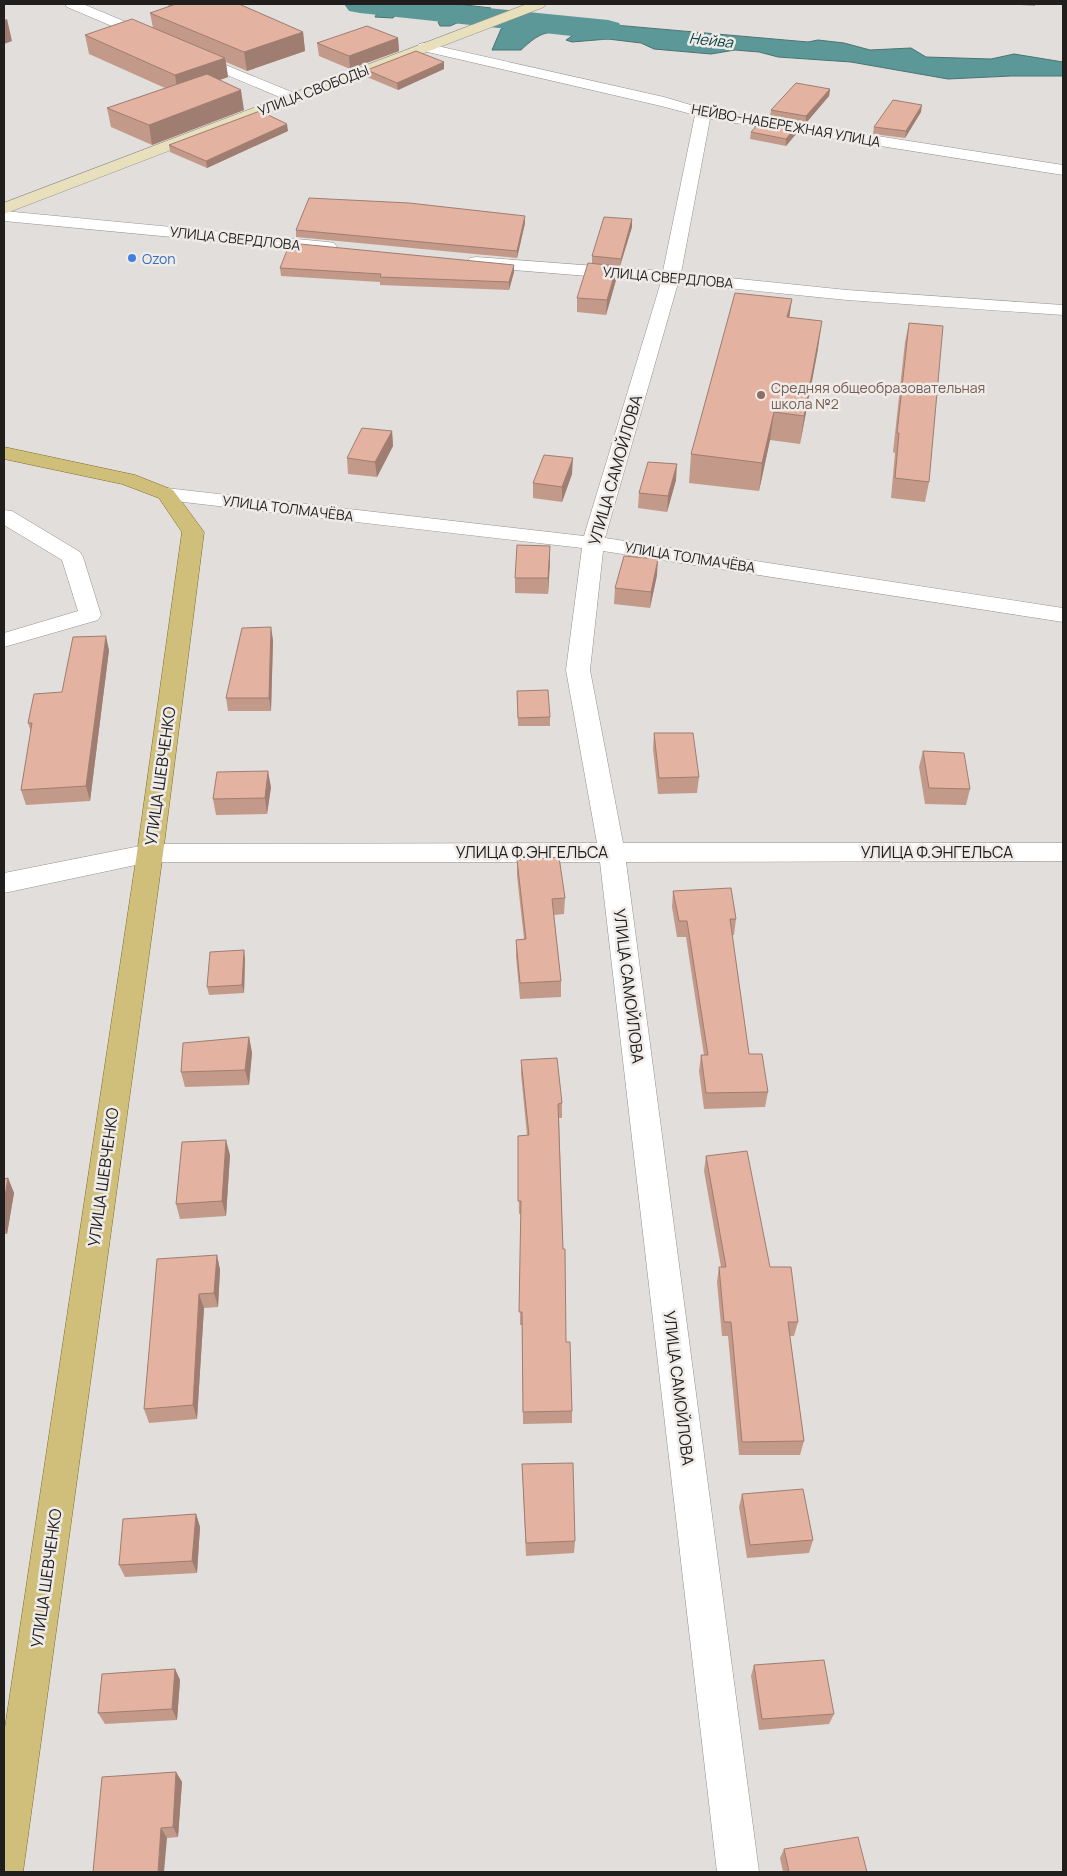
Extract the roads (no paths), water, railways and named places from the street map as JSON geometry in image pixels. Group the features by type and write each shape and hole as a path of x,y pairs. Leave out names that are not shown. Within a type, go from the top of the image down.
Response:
{"main road":[{"name":"УЛИЦА СВОБОДЫ","path":"4,209 539,4"},
{"path":"4,453 128,479 166,494"},
{"name":"УЛИЦА ШЕВЧЕНКО","path":"4,1869 150,853 193,532 166,494"}],"street":[{"path":"72,4 294,98"},
{"name":"НЕЙВО-НАБЕРЕЖНАЯ УЛИЦА","path":"424,47 664,102 703,113 1063,170"},
{"name":"УЛИЦА САМОЙЛОВА","path":"703,113 671,277 593,543 578,670 612,852 738,1872"},
{"name":"УЛИЦА СВЕРДЛОВА","path":"4,216 341,249"},
{"name":"УЛИЦА СВЕРДЛОВА","path":"460,260 671,277 847,295 1063,310"},
{"name":"УЛИЦА ТОЛМАЧЁВА","path":"166,494 593,543 1063,615"},
{"path":"4,516 72,557 90,615 4,640"},
{"name":"УЛИЦА Ф.ЭНГЕЛЬСА","path":"4,883 150,853 1063,852"}],"water":[{"path":"358,4 457,4 491,8 450,26 440,26 438,22 454,16 402,9 393,18 375,17 381,6"},
{"path":"535,18 808,42 818,40 844,43 870,50 911,48 926,57 991,59 1014,54 1063,62 1063,76 948,79 851,62 778,57 759,52 735,50 711,54 654,49 641,43 608,39 572,42 566,40 575,34 558,32 545,33 521,50 492,50 501,29"}],"waterway":[{"name":"Нейва","path":"360,4 608,30"}],"place":[{"name":"Ozon","path":"132,258"},
{"name":"Средняя общеобразовательная школа №2","path":"761,395"}]}
